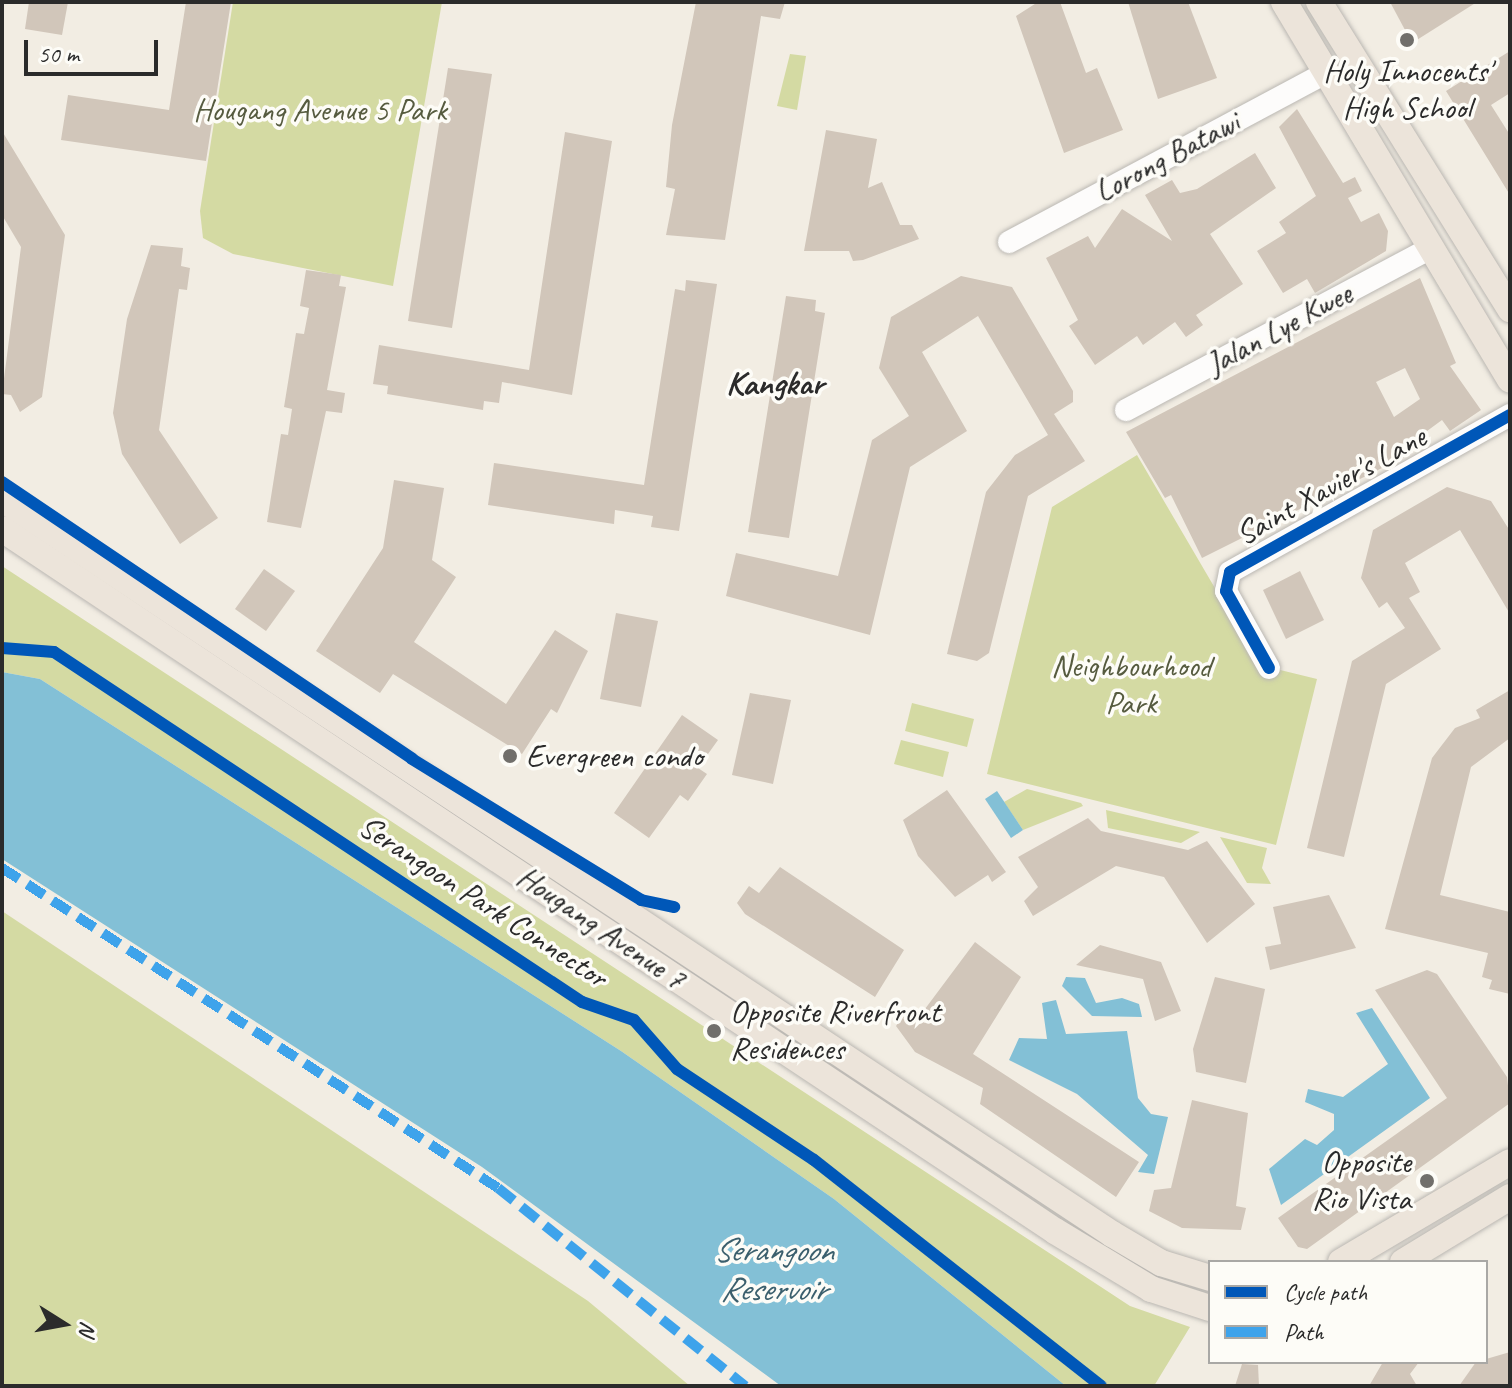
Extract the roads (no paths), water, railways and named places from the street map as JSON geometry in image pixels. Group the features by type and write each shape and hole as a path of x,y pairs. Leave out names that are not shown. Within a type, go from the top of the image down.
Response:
{"main road":[{"path":"1284,2 1510,380"},
{"path":"1319,2 1510,309"},
{"name":"Hougang Avenue 7","path":"2,499 1112,1234 1161,1263 1208,1277"},
{"name":"Hougang Avenue 7","path":"2,529 1055,1231 1151,1289 1208,1307"},
{"path":"1344,1260 1510,1162"},
{"path":"1406,1260 1510,1197"}],"street":[{"name":"Lorong Batawi","path":"1009,242 1327,72"},
{"name":"Jalan Lye Kwee","path":"1126,410 1432,247"},
{"name":"Saint Xavier's Lane","path":"1269,668 1226,591 1230,572 1510,415"}],"water":[{"name":"Serangoon Reservoir","path":"2,672 40,679 621,1051 834,1199 1066,1386 781,1386 482,1167 2,859"},
{"path":"997,791 1023,830 1011,838 985,799"},
{"path":"1066,977 1085,978 1096,1003 1122,998 1139,1004 1142,1017 1092,1016 1062,986"},
{"path":"1056,1000 1066,1034 1127,1031 1138,1098 1151,1114 1168,1117 1154,1174 1138,1172 1148,1155 1077,1094 1009,1060 1019,1038 1047,1039 1042,1003"},
{"path":"1372,1008 1430,1098 1281,1205 1269,1169 1305,1139 1317,1145 1334,1130 1334,1114 1305,1102 1308,1089 1343,1097 1388,1064 1356,1013"}],"place":[{"name":"Holy Innocents' High School","path":"1407,40"},
{"name":"Evergreen condo","path":"510,756"},
{"name":"Opposite Riverfront Residences","path":"714,1031"},
{"name":"Opposite Rio Vista","path":"1427,1181"}],"district":[{"name":"Kangkar","path":"775,383"}],"park label":[{"name":"Hougang Avenue 5 Park","path":"320,110"},
{"name":"Neighbourhood Park","path":"1131,686"}]}
